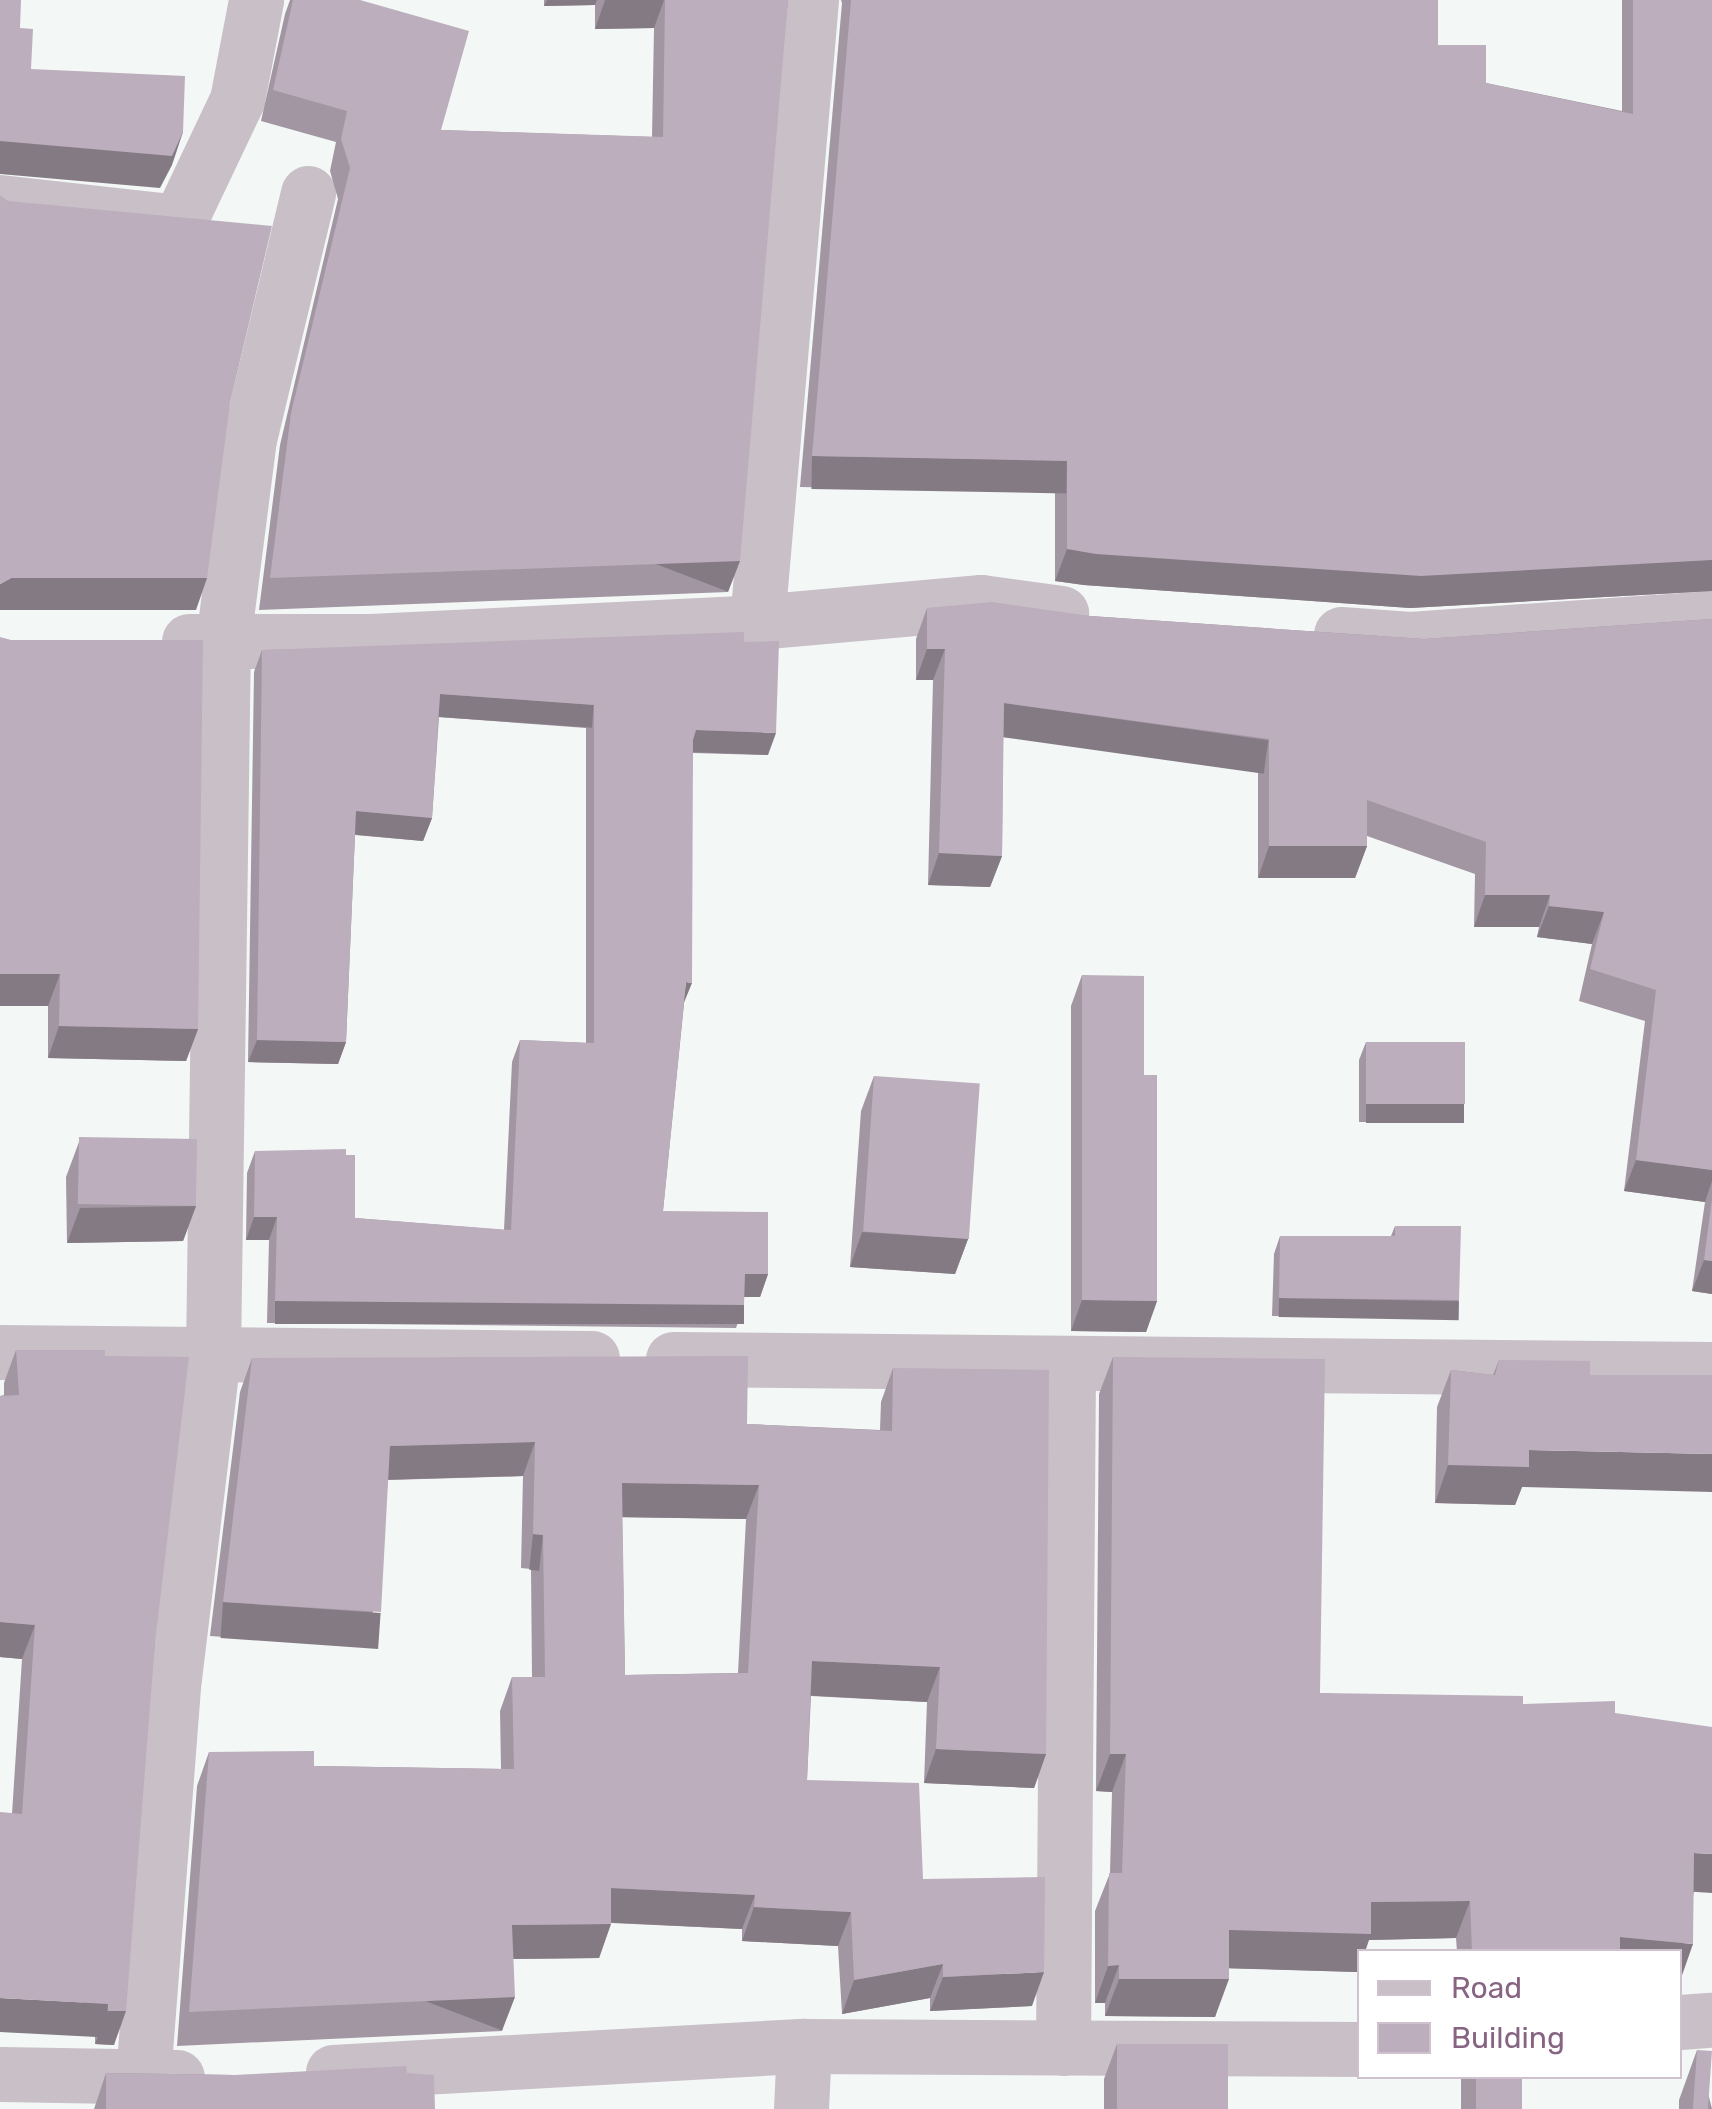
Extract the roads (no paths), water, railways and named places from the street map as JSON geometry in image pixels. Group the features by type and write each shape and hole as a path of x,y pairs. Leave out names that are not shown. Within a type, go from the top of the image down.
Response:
{"street":[{"path":"0,202 179,222 238,100 256,0"},
{"path":"758,622 810,0"},
{"path":"142,2077 174,1678 213,1354 223,641 249,438 308,193"},
{"path":"130,641 371,641 758,622 981,602 1120,618"},
{"path":"1294,630 1410,638 1712,618"},
{"path":"0,1352 1712,1369"},
{"path":"1063,2048 1068,1362"},
{"path":"1682,2022 1712,2020"},
{"path":"801,2109 804,2046"},
{"path":"279,2075 804,2046 1357,2049"},
{"path":"0,2074 220,2078"}]}
